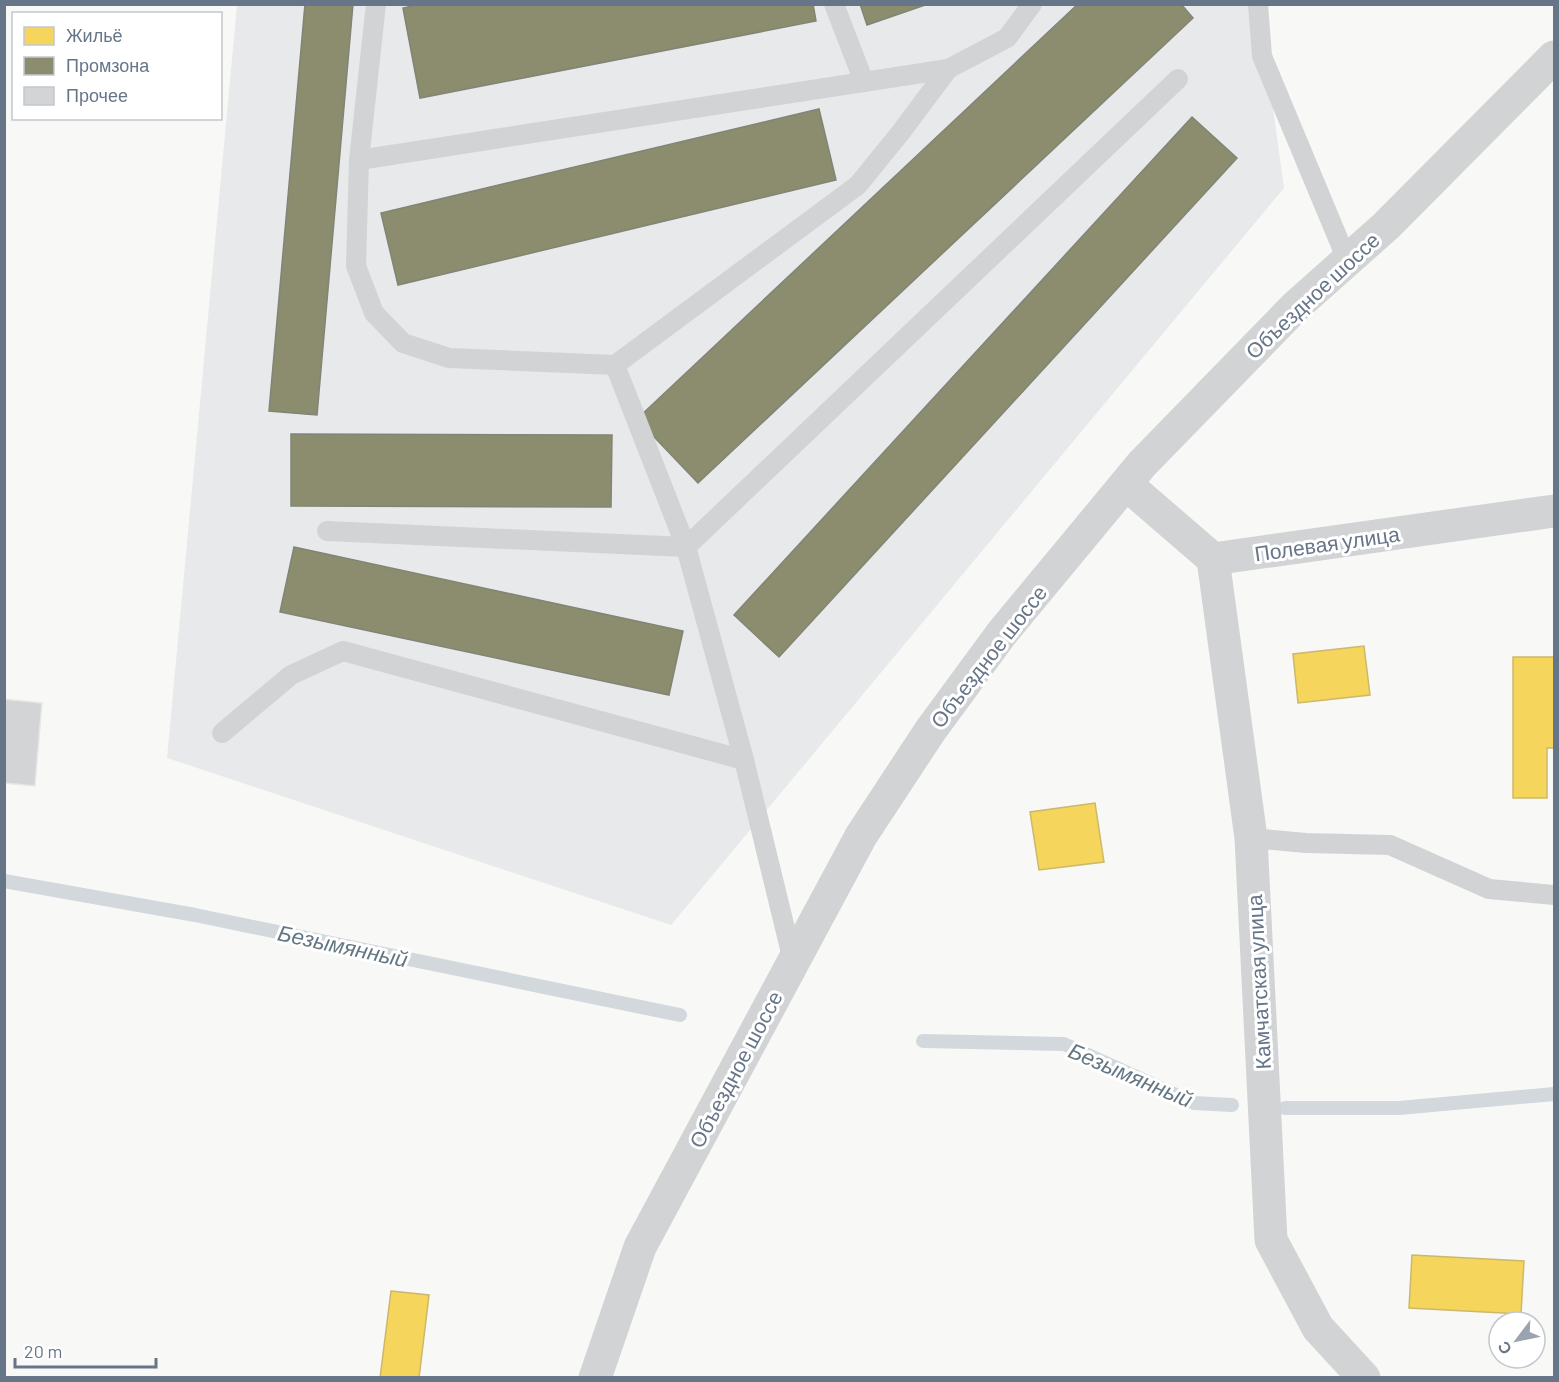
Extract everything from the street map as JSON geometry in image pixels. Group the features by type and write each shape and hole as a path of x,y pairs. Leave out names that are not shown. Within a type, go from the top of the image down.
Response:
{"street":[{"name":"Объездное шоссе","path":"594,1377 640,1246 861,836 930,730 1002,633 1142,464 1296,306 1386,226 1554,57"},
{"path":"1126,484 1213,559"},
{"name":"Полевая улица","path":"1213,559 1554,511"},
{"name":"Камчатская улица","path":"1213,559 1251,838 1270,1240 1318,1328 1364,1377"}],"lane":[{"path":"376,4 359,160 356,266 374,312 403,343 449,358 615,365 858,185 948,69"},
{"path":"834,4 864,81"},
{"path":"359,160 948,69 1007,38 1032,4"},
{"path":"1258,4 1262,56 1347,260"},
{"path":"327,531 686,547 1178,79"},
{"path":"615,365 686,547 744,760 794,961"},
{"path":"222,733 291,675 343,651 744,760"},
{"path":"1251,838 1306,843 1390,845 1489,889 1554,895"}],"shaded area":[{"path":"237,5 1259,5 1284,188 671,925 167,758"}],"building: Жильё":[{"path":"1364,646 1370,695 1298,703 1293,654"},
{"path":"1513,657 1554,657 1554,748 1547,748 1547,798 1513,798"},
{"path":"1095,803 1104,862 1039,870 1030,812"},
{"path":"1412,1255 1524,1261 1521,1310 1487,1310 1487,1312 1409,1308"},
{"path":"391,1291 429,1295 419,1378 380,1378"}],"building: Промзона":[{"path":"305,4 353,4 317,415 269,411"},
{"path":"421,4 813,4 816,21 420,98 403,8"},
{"path":"860,4 928,4 867,25"},
{"path":"1078,4 1181,4 1193,18 698,483 637,419"},
{"path":"819,109 836,180 398,285 381,213"},
{"path":"1192,117 1237,158 779,657 734,615"},
{"path":"291,434 612,435 611,507 291,506"},
{"path":"294,547 683,631 669,695 280,612"}],"building: Прочее":[{"path":"4,699 42,703 35,786 4,783"}],"waterway":[{"name":"Безымянный","path":"4,881 195,915 680,1015"},
{"name":"Безымянный","path":"923,1041 1064,1044 1194,1103 1232,1105"},
{"name":"Безымянный","path":"1285,1108 1399,1108 1554,1094"}]}
